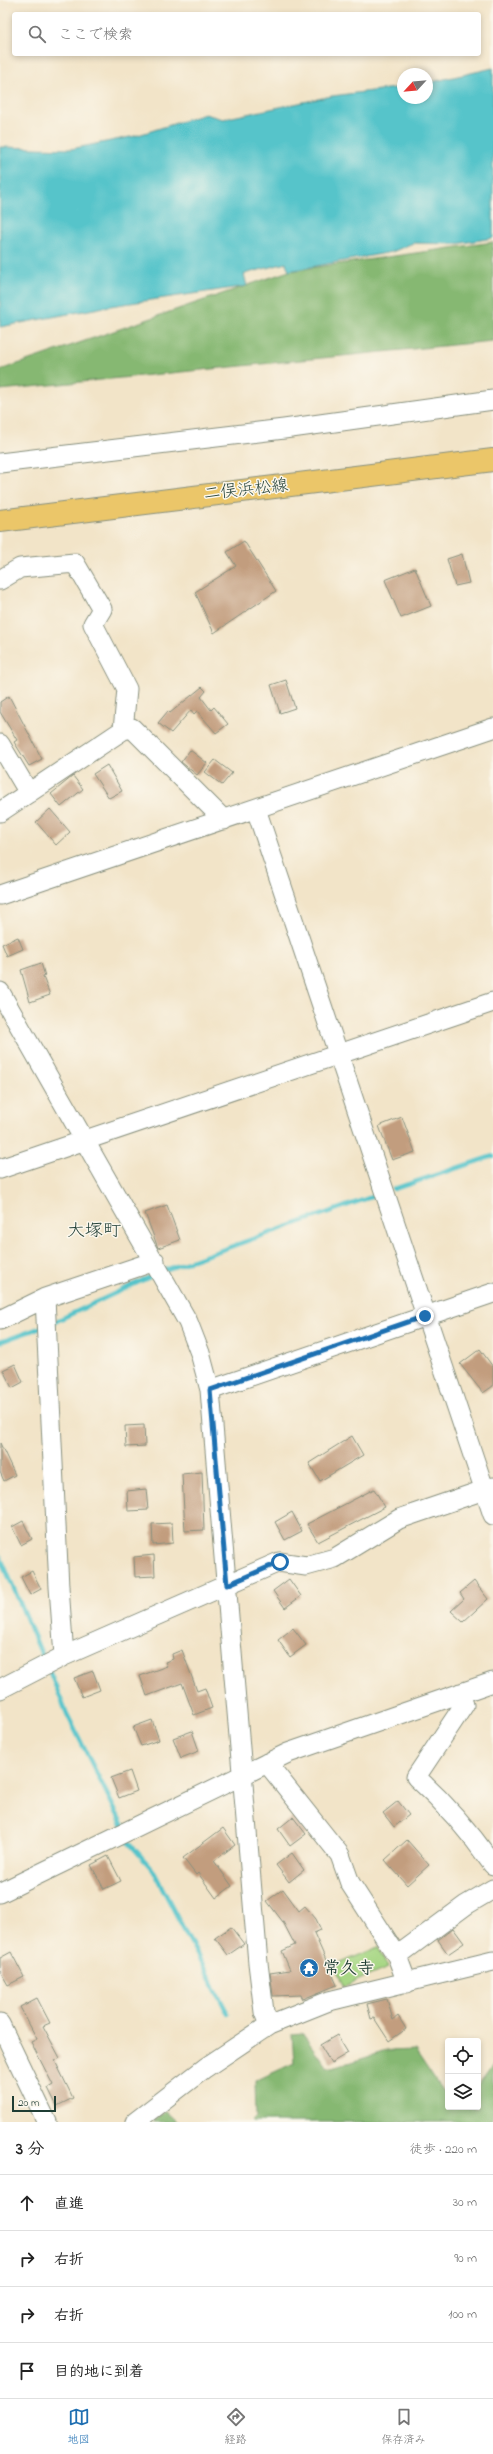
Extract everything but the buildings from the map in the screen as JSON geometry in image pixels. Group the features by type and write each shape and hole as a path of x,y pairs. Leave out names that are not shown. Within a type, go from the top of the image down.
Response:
{"main road":[{"name":"二俣浜松線","path":"0,521 493,460"}],"street":[{"path":"0,462 284,429 493,400"},
{"path":"0,580 20,568 75,563 102,609 93,624 127,689 123,730"},
{"path":"0,812 123,730 132,728 224,820"},
{"path":"0,895 256,810 493,728"},
{"path":"0,744 29,793"},
{"path":"256,810 425,1316 489,1489 493,1515"},
{"path":"0,992 155,1261 188,1322 200,1353 210,1390 258,1963 264,2012 269,2025"},
{"path":"0,1168 493,1002"},
{"path":"0,1320 45,1298 155,1261"},
{"path":"210,1390 493,1293"},
{"path":"45,1298 58,1587 53,1662"},
{"path":"0,1689 53,1662 280,1562 306,1566 335,1558 399,1519 489,1489"},
{"path":"0,1893 267,1763 350,1730 493,1682"},
{"path":"460,1693 464,1705 416,1777 446,1803 471,1833 493,1865"},
{"path":"267,1763 340,1855 350,1883 397,1956 407,1983"},
{"path":"397,1956 466,1905 493,1889"},
{"path":"135,2122 205,2068 269,2025 329,2001 493,1961"},
{"path":"0,2024 47,2122"}],"green space":[{"path":"493,242 493,341 0,390 0,370 289,271"},
{"path":"378,1947 388,1968 344,1986 334,1966"},
{"path":"302,2033 326,2066 333,2068 386,2051 415,2050 443,2092 445,2092 445,2110 481,2110 481,2081 493,2065 493,2119 487,2122 251,2122 256,2117 255,2081 294,2063 292,2034"},
{"path":"165,2111 177,2122 152,2122"}],"water":[{"path":"493,68 493,238 456,244 413,243 392,252 289,271 286,263 244,274 247,286 110,306 0,327 0,147 71,149 135,136 205,114 223,119 332,96 397,88 397,104 433,104 433,82"}],"waterway":[{"path":"394,1189 493,1156"},
{"path":"162,1271 377,1195"},
{"path":"50,1324 156,1274"},
{"path":"0,1342 42,1327"},
{"path":"0,1556 45,1662"},
{"path":"48,1668 67,1714 124,1828"},
{"path":"124,1837 153,1870 228,2014"}],"place":[{"name":"常久寺","path":"309,1968"}],"district":[{"name":"大塚町","path":"94,1232"}],"route":[{"path":"280,1562 227,1585 210,1390 425,1316"}]}
